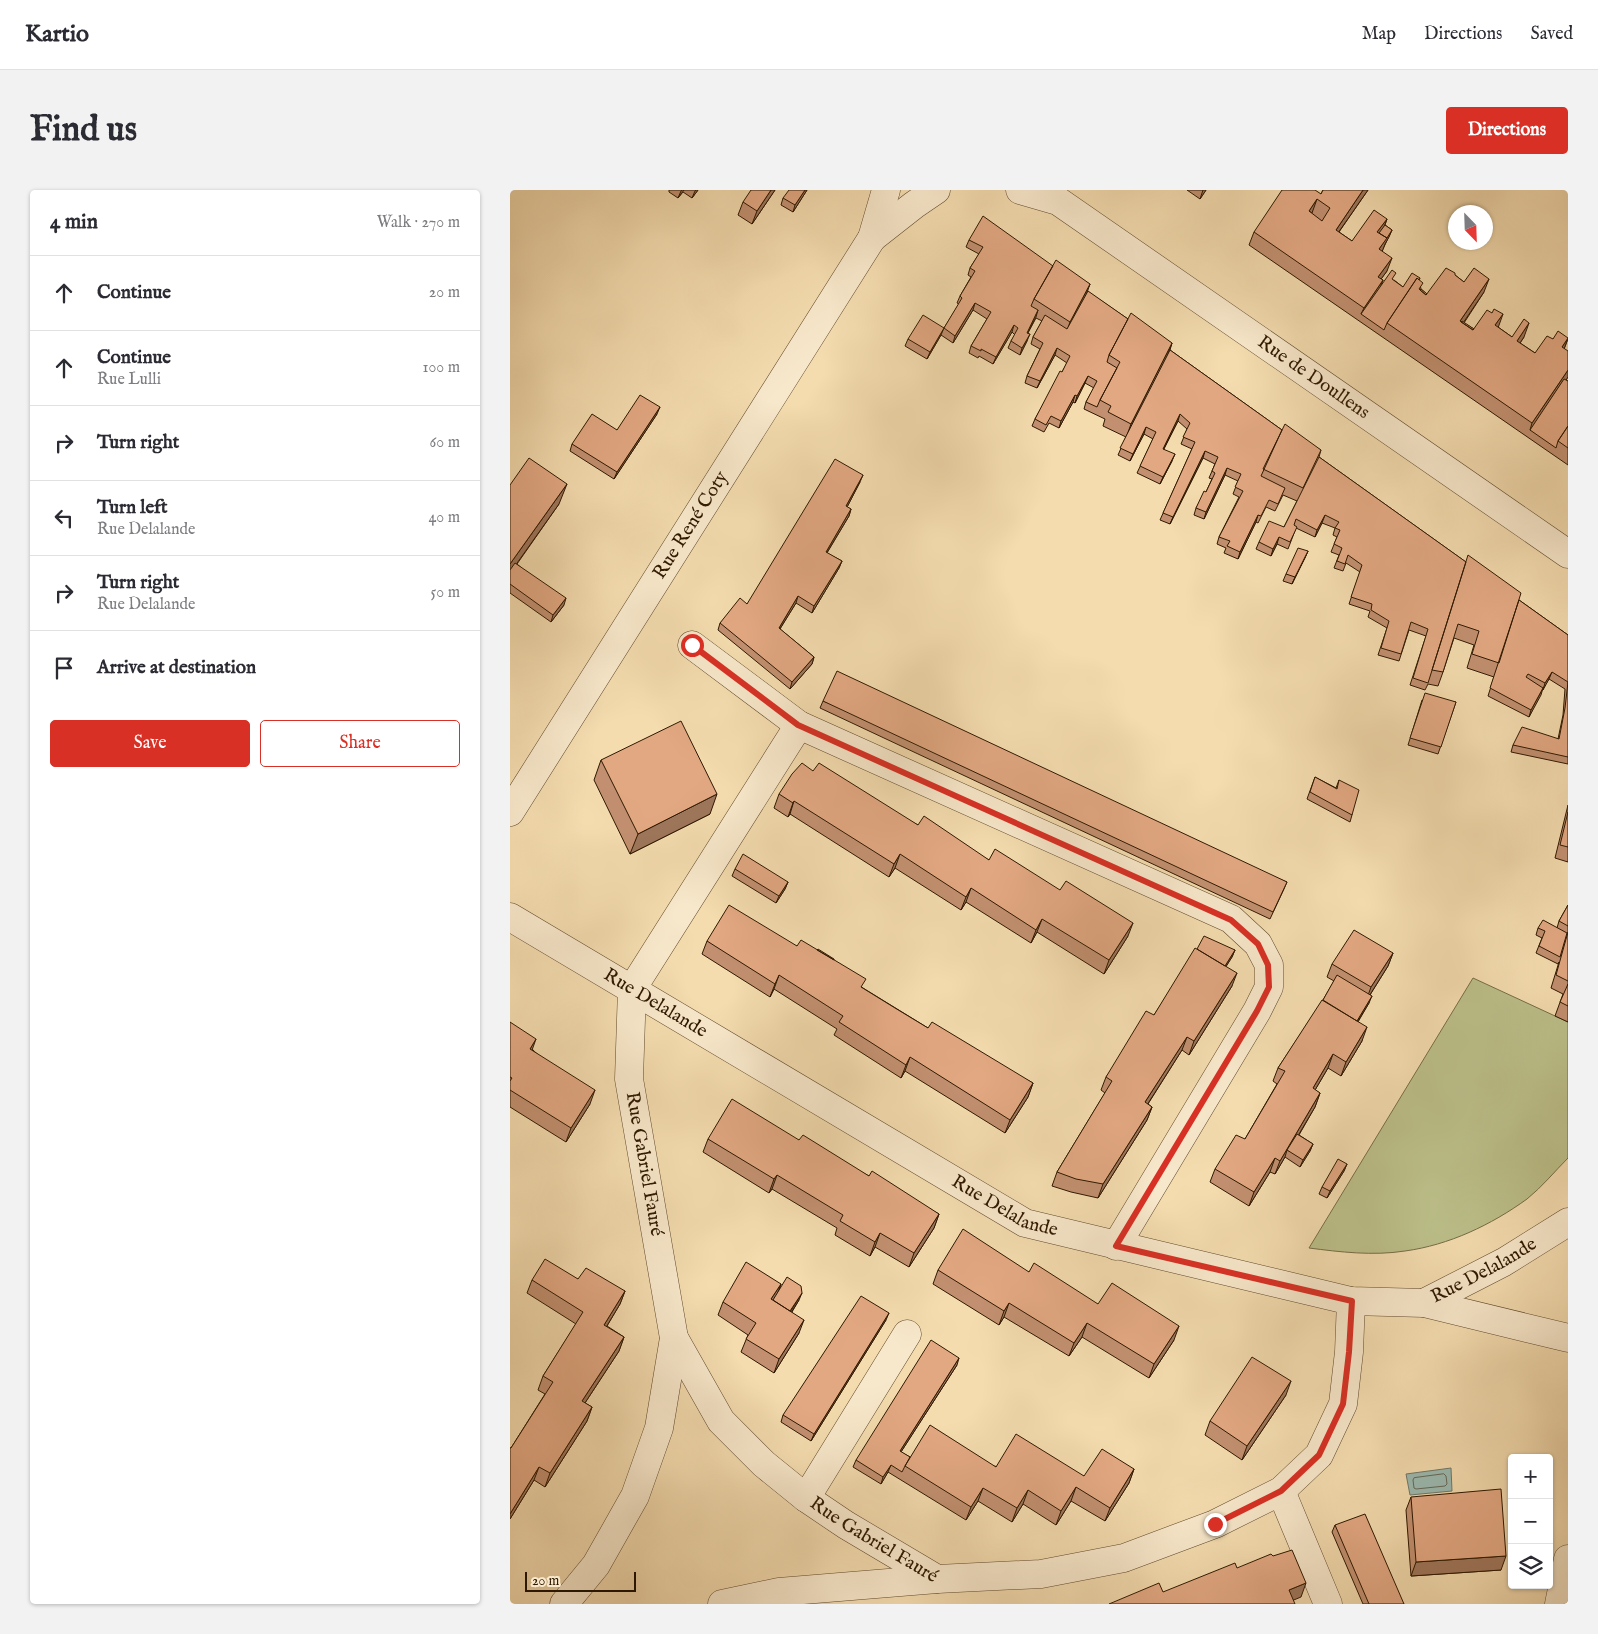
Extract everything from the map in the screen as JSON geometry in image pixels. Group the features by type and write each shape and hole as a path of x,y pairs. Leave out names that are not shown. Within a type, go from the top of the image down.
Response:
{"street":[{"name":"Rue René Coty","path":"510,812 872,238 886,190"},
{"name":"Rue René Coty","path":"872,238 936,190"},
{"name":"Rue de Doullens","path":"1020,190 1054,196 1568,554"},
{"path":"692,645 798,725 1231,920 1258,944 1268,965 1269,987 1257,1011 1116,1246"},
{"path":"632,990 798,725"},
{"name":"Rue Delalande","path":"510,917 1025,1223 1352,1301 1424,1303 1568,1338"},
{"name":"Rue Gabriel Fauré","path":"564,1604 596,1565 635,1496 659,1428 674,1338 629,1079 632,990"},
{"name":"Rue Delalande","path":"1424,1303 1504,1262 1568,1222"},
{"path":"937,1579 1041,1574 1124,1558 1215,1524 1281,1491 1319,1455 1343,1404 1352,1301"},
{"path":"806,1498 907,1334"},
{"name":"Rue Gabriel Fauré","path":"674,1338 721,1421 764,1464 806,1498 846,1525 937,1579"},
{"path":"1281,1491 1328,1604"},
{"path":"1559,1604 1568,1559"},
{"name":"Rue Gabriel Fauré","path":"722,1604 779,1592 937,1579"}],"green space":[{"path":"1473,978 1568,1022 1568,1158 1527,1199 1499,1217 1453,1239 1421,1248 1381,1253 1357,1253 1309,1248"}],"water":[{"path":"1451,1468 1452,1491 1410,1495 1406,1474"}],"building":[{"path":"751,190 771,190 757,211 743,202"},
{"path":"789,190 805,190 795,205 783,198"},
{"path":"1282,190 1315,190 1321,194 1323,190 1363,190 1336,230 1352,241 1374,210 1387,219 1377,232 1387,238 1379,249 1392,258 1378,277 1383,280 1364,308 1254,232","holes":["1317,199 1330,208 1322,221 1309,211"]},
{"path":"983,216 1053,266 1031,306 1038,310 1027,333 1030,334 1022,348 1011,341 1018,328 1014,325 996,357 971,346 991,312 975,303 955,336 944,328 975,271 970,268 983,247 969,240"},
{"path":"1385,225 1392,230 1387,238 1379,233"},
{"path":"1056,260 1090,284 1070,322 1034,299"},
{"path":"1446,268 1455,273 1464,282 1474,268 1489,279 1460,321 1473,330 1487,310 1492,313 1494,309 1503,314 1495,325 1512,337 1524,319 1529,323 1517,341 1535,353 1547,336 1553,339 1558,331 1568,338 1562,347 1568,351 1568,370 1532,423 1387,323 1417,278 1423,283 1419,289 1426,295"},
{"path":"1392,270 1396,273 1392,279 1403,287 1412,273 1420,278 1419,280 1417,278 1384,330 1361,314"},
{"path":"1088,291 1128,319 1107,362 1117,368 1097,407 1086,402 1097,381 1088,376 1061,421 1051,416 1046,425 1035,419 1070,356 1057,348 1040,381 1027,376 1043,343 1033,337 1045,315 1067,329"},
{"path":"1131,313 1172,343 1131,424 1108,412 1111,406 1100,400 1120,362 1109,355"},
{"path":"923,315 944,328 930,352 908,339"},
{"path":"1462,321 1474,329 1461,322"},
{"path":"1170,350 1282,430 1261,476 1285,488 1278,504 1269,500 1261,516 1258,515 1240,552 1227,546 1230,541 1219,537 1243,491 1235,487 1241,474 1227,468 1206,512 1196,508 1215,473 1212,471 1218,457 1205,451 1173,517 1163,513 1195,442 1183,437 1190,423 1180,414 1163,449 1175,454 1163,477 1140,466 1156,432 1146,427 1133,454 1120,448"},
{"path":"1564,379 1568,381 1568,426 1558,441 1556,448 1530,430"},
{"path":"640,395 660,407 617,472 572,444 592,414 617,430"},
{"path":"1285,424 1321,450 1303,488 1263,469"},
{"path":"1568,426 1568,448 1558,441"},
{"path":"1319,457 1466,562 1428,683 1413,678 1428,629 1411,622 1401,654 1381,648 1389,621 1371,610 1372,604 1351,597 1362,565 1348,555 1345,564 1337,561 1342,548 1334,544 1340,530 1335,528 1339,522 1325,515 1317,530 1296,519 1294,525 1297,527 1290,542 1279,537 1273,549 1259,542 1269,521 1284,527"},
{"path":"529,458 567,484 510,564 510,485"},
{"path":"835,459 863,475 846,506 851,509 826,552 842,561 814,606 798,596 779,628 814,657 792,682 720,623 740,598 747,604"},
{"path":"1298,548 1308,551 1295,577 1286,574"},
{"path":"1468,555 1521,593 1499,663 1472,654 1479,631 1458,624 1443,672 1432,670"},
{"path":"515,563 566,598 553,615 510,584 510,570"},
{"path":"1519,600 1568,635 1568,682 1552,672 1545,683 1528,674 1526,677 1543,688 1531,710 1490,688"},
{"path":"837,671 1287,882 1273,912 823,701"},
{"path":"1568,682 1568,757 1513,745 1522,727 1559,739"},
{"path":"1425,693 1456,702 1441,747 1410,738"},
{"path":"681,721 717,794 638,834 601,760"},
{"path":"802,763 813,771 819,763 918,825 924,816 989,860 995,849 1060,890 1066,881 1133,923 1109,960 1042,919 1036,930 971,888 966,897 900,854 894,864 794,801 793,803 779,794"},
{"path":"1315,777 1337,789 1339,780 1359,790 1352,815 1310,792"},
{"path":"1568,812 1568,847 1560,845"},
{"path":"743,854 788,882 779,896 735,869"},
{"path":"729,905 797,946 801,940 866,979 861,987 895,1008 928,1028 932,1022 1033,1083 1010,1120 910,1057 906,1065 839,1022 843,1016 779,975 775,984 707,941"},
{"path":"1568,905 1568,926 1559,921"},
{"path":"1543,920 1567,933 1560,957 1539,946 1545,931 1538,928"},
{"path":"1354,930 1393,953 1371,987 1332,964"},
{"path":"1568,932 1568,981 1556,975"},
{"path":"1204,936 1235,950 1225,966 1197,949"},
{"path":"1195,948 1237,973 1194,1041 1187,1037 1145,1102 1152,1107 1103,1184 1076,1179 1057,1172 1112,1081 1106,1077 1146,1011 1154,1015"},
{"path":"817,950 834,959 834,960"},
{"path":"1337,975 1372,996 1357,1021 1323,1000"},
{"path":"1568,984 1568,1006 1560,1002"},
{"path":"1322,1000 1367,1027 1346,1062 1333,1054 1313,1088 1320,1093 1280,1161 1275,1158 1254,1192 1215,1169 1236,1135 1245,1139 1285,1071 1278,1068"},
{"path":"510,1022 536,1039 530,1049 595,1090 571,1128 510,1090 512,1078 510,1077"},
{"path":"732,1099 799,1140 803,1135 869,1176 872,1171 939,1214 914,1253 880,1233 875,1242 840,1221 843,1215 777,1175 774,1179 708,1139"},
{"path":"1297,1134 1313,1144 1303,1160 1287,1150"},
{"path":"1338,1159 1347,1164 1330,1191 1322,1187"},
{"path":"963,1229 1029,1272 1034,1263 1098,1304 1112,1283 1179,1326 1154,1364 1087,1323 1074,1343 1009,1303 1004,1311 938,1270"},
{"path":"545,1259 578,1279 586,1268 625,1291 604,1325 624,1337 582,1401 592,1407 550,1473 539,1467 510,1514 510,1448 553,1382 543,1376 583,1312 532,1280"},
{"path":"746,1262 781,1284 771,1299 804,1320 779,1359 746,1339 756,1323 723,1302"},
{"path":"787,1277 801,1286 802,1293 790,1311 773,1300"},
{"path":"861,1296 889,1313 814,1434 783,1415"},
{"path":"931,1340 959,1358 900,1451 910,1457 902,1472 891,1465 883,1477 856,1460"},
{"path":"1252,1357 1291,1381 1247,1446 1210,1421"},
{"path":"930,1425 996,1467 1016,1434 1084,1476 1102,1449 1134,1469 1110,1508 1076,1487 1061,1511 1028,1490 1017,1508 983,1488 971,1507 905,1466"},
{"path":"1501,1489 1506,1556 1416,1562 1411,1497"},
{"path":"1365,1514 1404,1604 1369,1604 1335,1525"},
{"path":"1292,1550 1306,1583 1289,1590 1295,1604 1109,1604 1159,1583 1163,1592 1235,1563 1237,1568 1271,1554 1273,1556"}],"route":[{"path":"692,645 798,725 1231,920 1258,944 1268,965 1269,987 1257,1011 1116,1246 1352,1301 1349,1352 1343,1404 1319,1455 1281,1491 1215,1524"}]}
